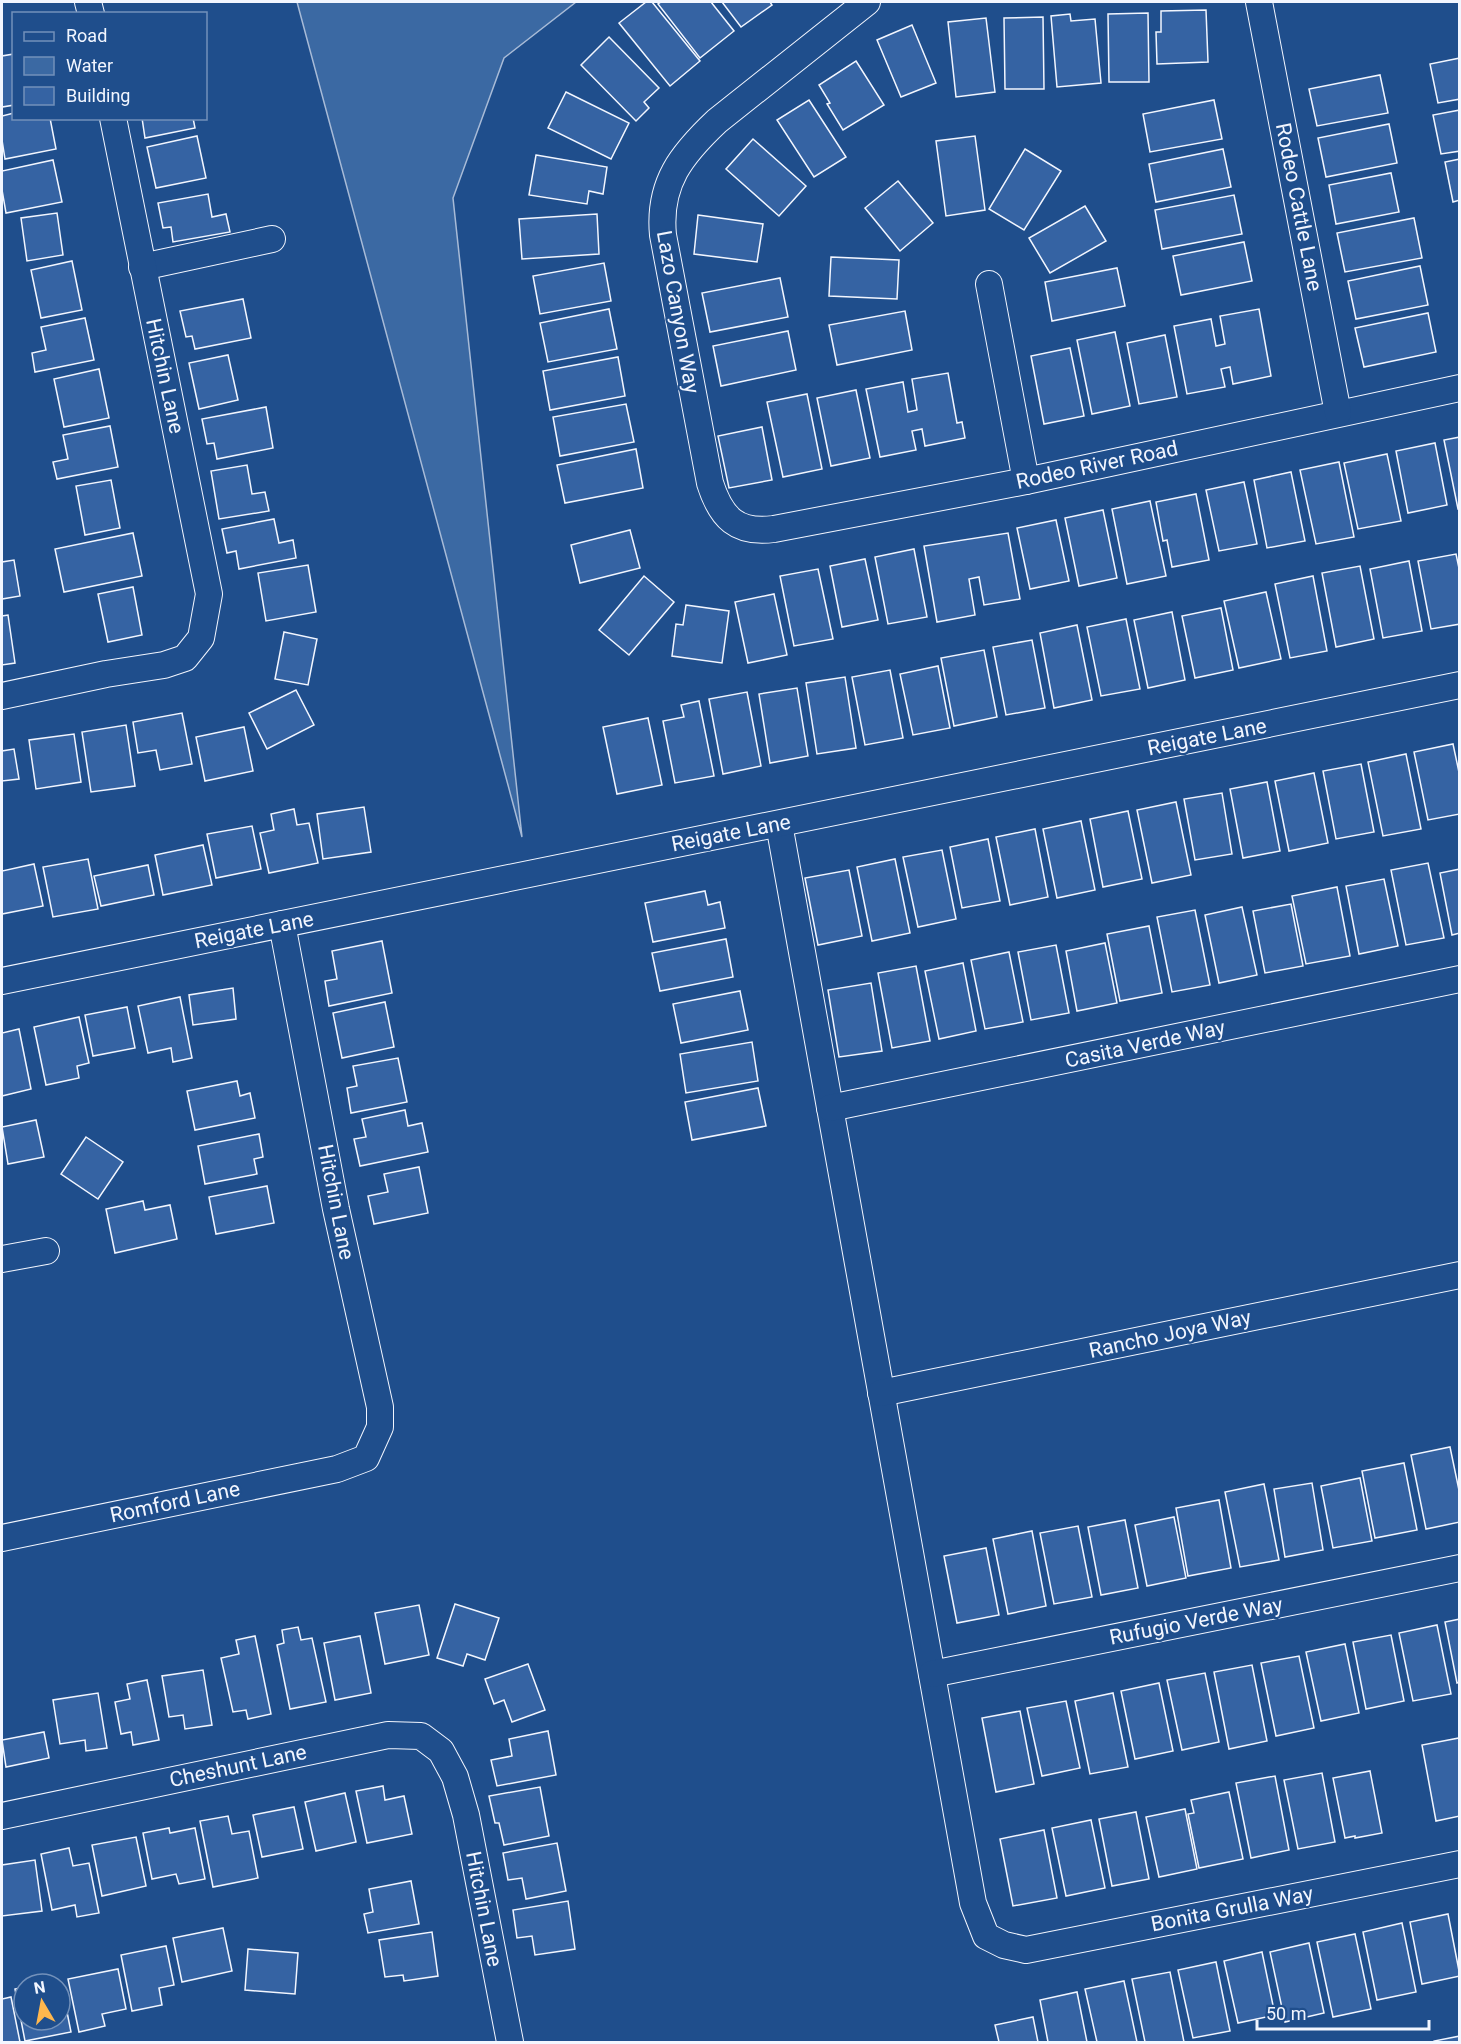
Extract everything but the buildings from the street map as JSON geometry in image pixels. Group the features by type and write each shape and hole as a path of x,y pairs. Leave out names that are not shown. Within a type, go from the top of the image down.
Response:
{"street":[{"name":"Lazo Canyon Way","path":"734,523 722,512 710,483 663,235 661,216 665,194 681,159 710,127 867,2"},
{"name":"Rodeo Cattle Lane","path":"1259,2 1338,413"},
{"name":"Hitchin Lane","path":"2,696 106,674 164,665 185,658 201,638 202,633 209,594 113,120"},
{"path":"142,267 272,239"},
{"path":"989,284 1026,481"},
{"name":"Rodeo River Road","path":"734,523 746,529 758,531 774,529 1026,481 1460,388"},
{"name":"Reigate Lane","path":"2,981 1460,685"},
{"path":"779,824 932,1674"},
{"name":"Hitchin Lane","path":"282,924 336,1209 380,1407 380,1427 366,1458 348,1465"},
{"name":"Casita Verde Way","path":"830,1108 1460,980"},
{"path":"2,1260 46,1251"},
{"name":"Rancho Joya Way","path":"881,1394 1460,1275"},
{"name":"Romford Lane","path":"2,1538 348,1465"},
{"name":"Rufugio Verde Way","path":"932,1674 1460,1568"},
{"name":"Bonita Grulla Way","path":"932,1674 973,1903 986,1936 1004,1945 1026,1950 1460,1864"},
{"name":"Cheshunt Lane","path":"2,1816 388,1735 421,1736 441,1751 455,1777"},
{"name":"Hitchin Lane","path":"455,1777 466,1815 510,2043"}],"water":[{"path":"297,2 576,2 504,58 453,198 522,837"}]}
